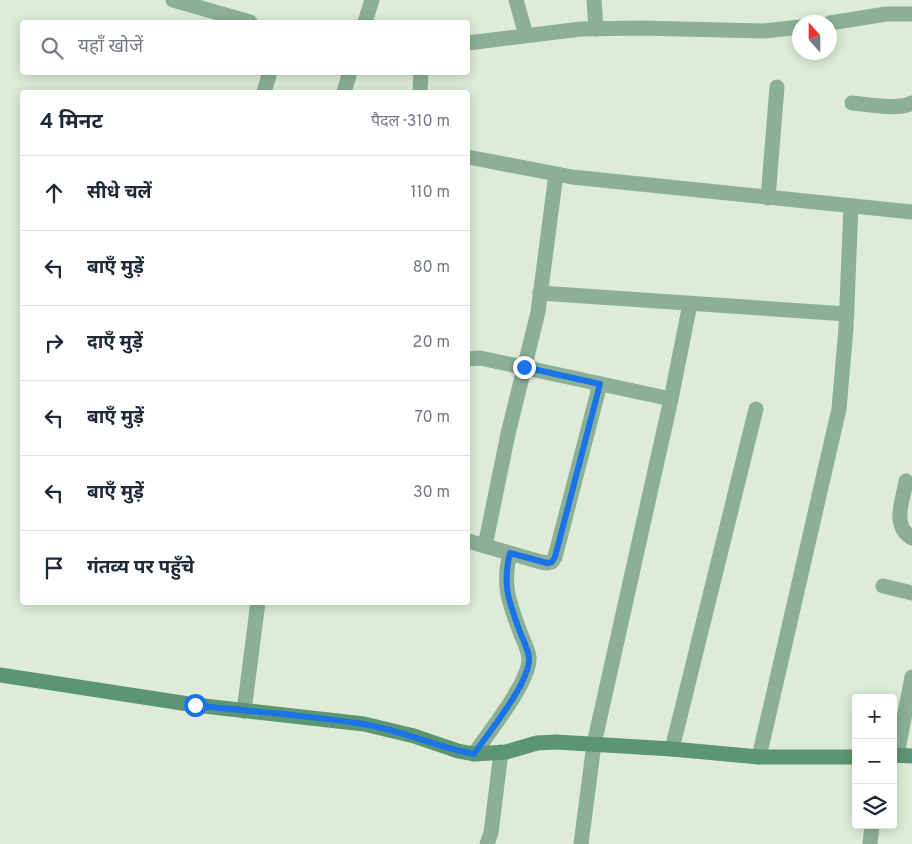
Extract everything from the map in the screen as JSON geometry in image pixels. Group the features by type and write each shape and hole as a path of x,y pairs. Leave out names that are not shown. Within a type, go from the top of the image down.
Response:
{"street":[{"path":"173,0 243,20"},
{"path":"366,20 372,0"},
{"path":"516,0 526,35"},
{"path":"594,0 596,29"},
{"path":"837,22 886,14 912,14"},
{"path":"470,43 526,35 596,29 764,31 792,28"},
{"path":"265,90 269,75"},
{"path":"345,90 349,75"},
{"path":"420,90 421,75"},
{"path":"768,198 777,87"},
{"path":"852,103 907,106 912,103"},
{"path":"470,157 556,174 912,212"},
{"path":"485,546 524,367 538,312 556,174"},
{"path":"759,758 839,409 847,314 851,206"},
{"path":"540,293 847,314"},
{"path":"581,844 594,744 671,399 690,304"},
{"path":"470,358 480,358 671,399"},
{"path":"470,542 547,563 552,562 555,557 600,384"},
{"path":"672,749 756,408"},
{"path":"906,481 899,520 901,528 912,538"},
{"path":"474,754 510,702 528,667 529,657 508,599 506,579 510,553"},
{"path":"883,586 912,593"},
{"path":"244,711 258,605"},
{"path":"0,675 244,711 364,724 414,736 458,751 474,754 501,752 537,743 556,742 672,749 759,758 852,757"},
{"path":"901,756 912,677"},
{"path":"487,844 491,833 501,752"},
{"path":"870,844 872,829"}],"route":[{"path":"195,705 364,724 414,736 458,751 474,754 510,702 528,667 529,657 508,599 506,579 510,553 547,563 552,562 555,557 600,384 524,367"}]}
